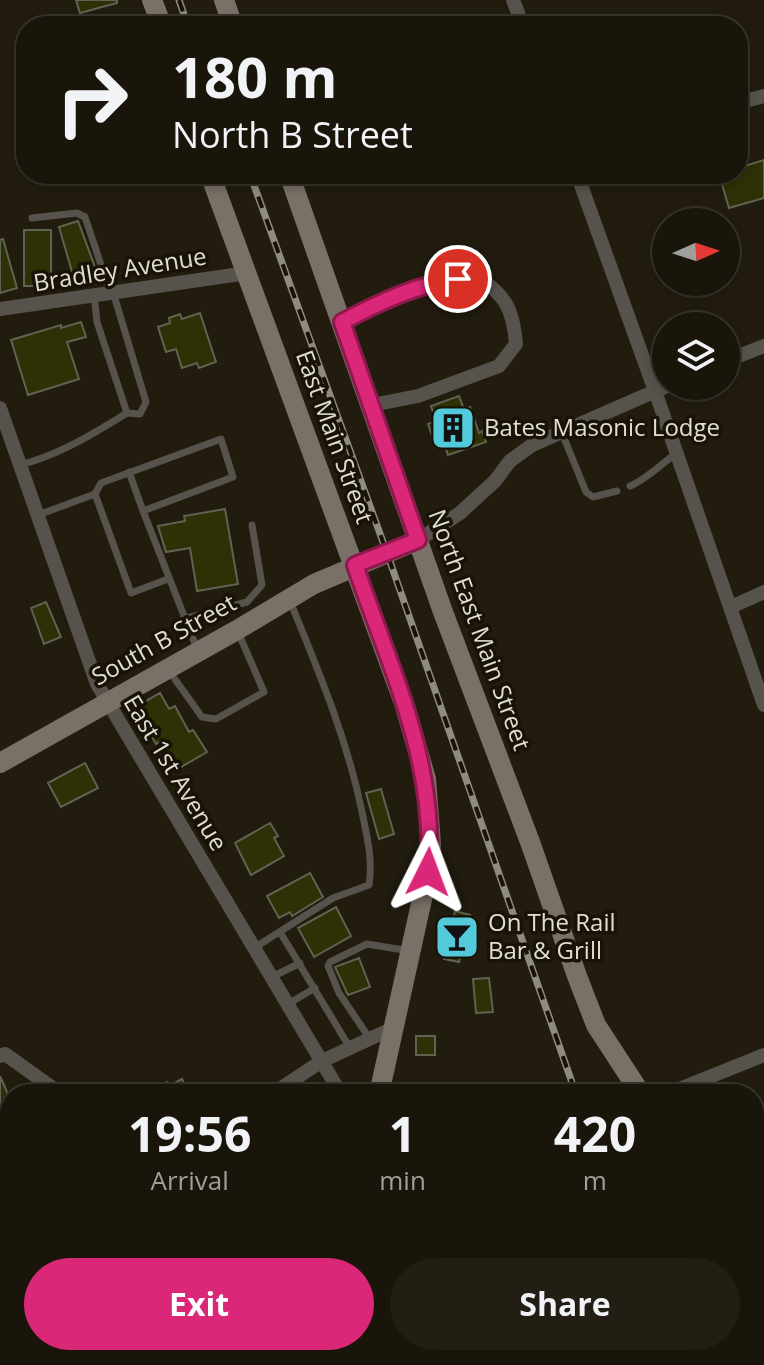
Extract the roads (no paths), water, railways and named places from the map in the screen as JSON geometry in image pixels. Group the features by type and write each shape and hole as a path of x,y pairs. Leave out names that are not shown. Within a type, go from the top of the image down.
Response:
{"street":[{"name":"East Main Street","path":"214,184 355,565 414,732 426,779 431,844 428,872 381,1084"},
{"name":"North East Main Street","path":"293,184 418,540 596,1025 634,1084"},
{"path":"581,184 652,365"},
{"name":"Bradley Avenue","path":"0,309 247,273"},
{"path":"342,322 438,281 477,276 496,289 508,304 516,344 499,366 418,396 372,405"},
{"path":"740,355 764,346"},
{"path":"418,540 467,507 495,481 510,461 532,445 652,392"},
{"path":"664,400 677,453 764,705"},
{"name":"East 1st Avenue","path":"0,408 97,684 335,1084"},
{"name":"South B Street","path":"0,763 314,584 418,540"},
{"path":"731,607 764,592"},
{"path":"287,1084 322,1061 391,1029"},
{"path":"2,1054 46,1084"},
{"path":"692,1084 764,1055"}],"lane":[{"path":"20,465 41,460 73,445 127,413 140,414 146,402 113,292 82,214 32,218"},
{"path":"94,294 97,322 127,413"},
{"path":"562,432 586,492 593,497 617,491"},
{"path":"38,515 95,494 101,483 221,439 233,477 143,511"},
{"path":"630,486 677,453"},
{"path":"129,472 183,619 198,651"},
{"path":"95,494 131,593 168,579"},
{"path":"183,619 247,602 262,585 252,525"},
{"path":"254,948 333,898 369,885 373,864 356,782 340,727 289,598"},
{"path":"167,668 202,717 216,719 264,692 237,630"},
{"path":"280,932 350,1048"},
{"path":"370,1039 339,993 328,966 330,962 367,944 410,951"},
{"path":"272,977 300,963"},
{"path":"288,1004 315,988"}],"railway":[{"path":"179,0 185,16"},
{"path":"254,184 387,553 573,1084"}],"place":[{"name":"Bates Masonic Lodge","path":"453,428"},
{"name":"On The Rail Bar & Grill","path":"457,937"}]}
